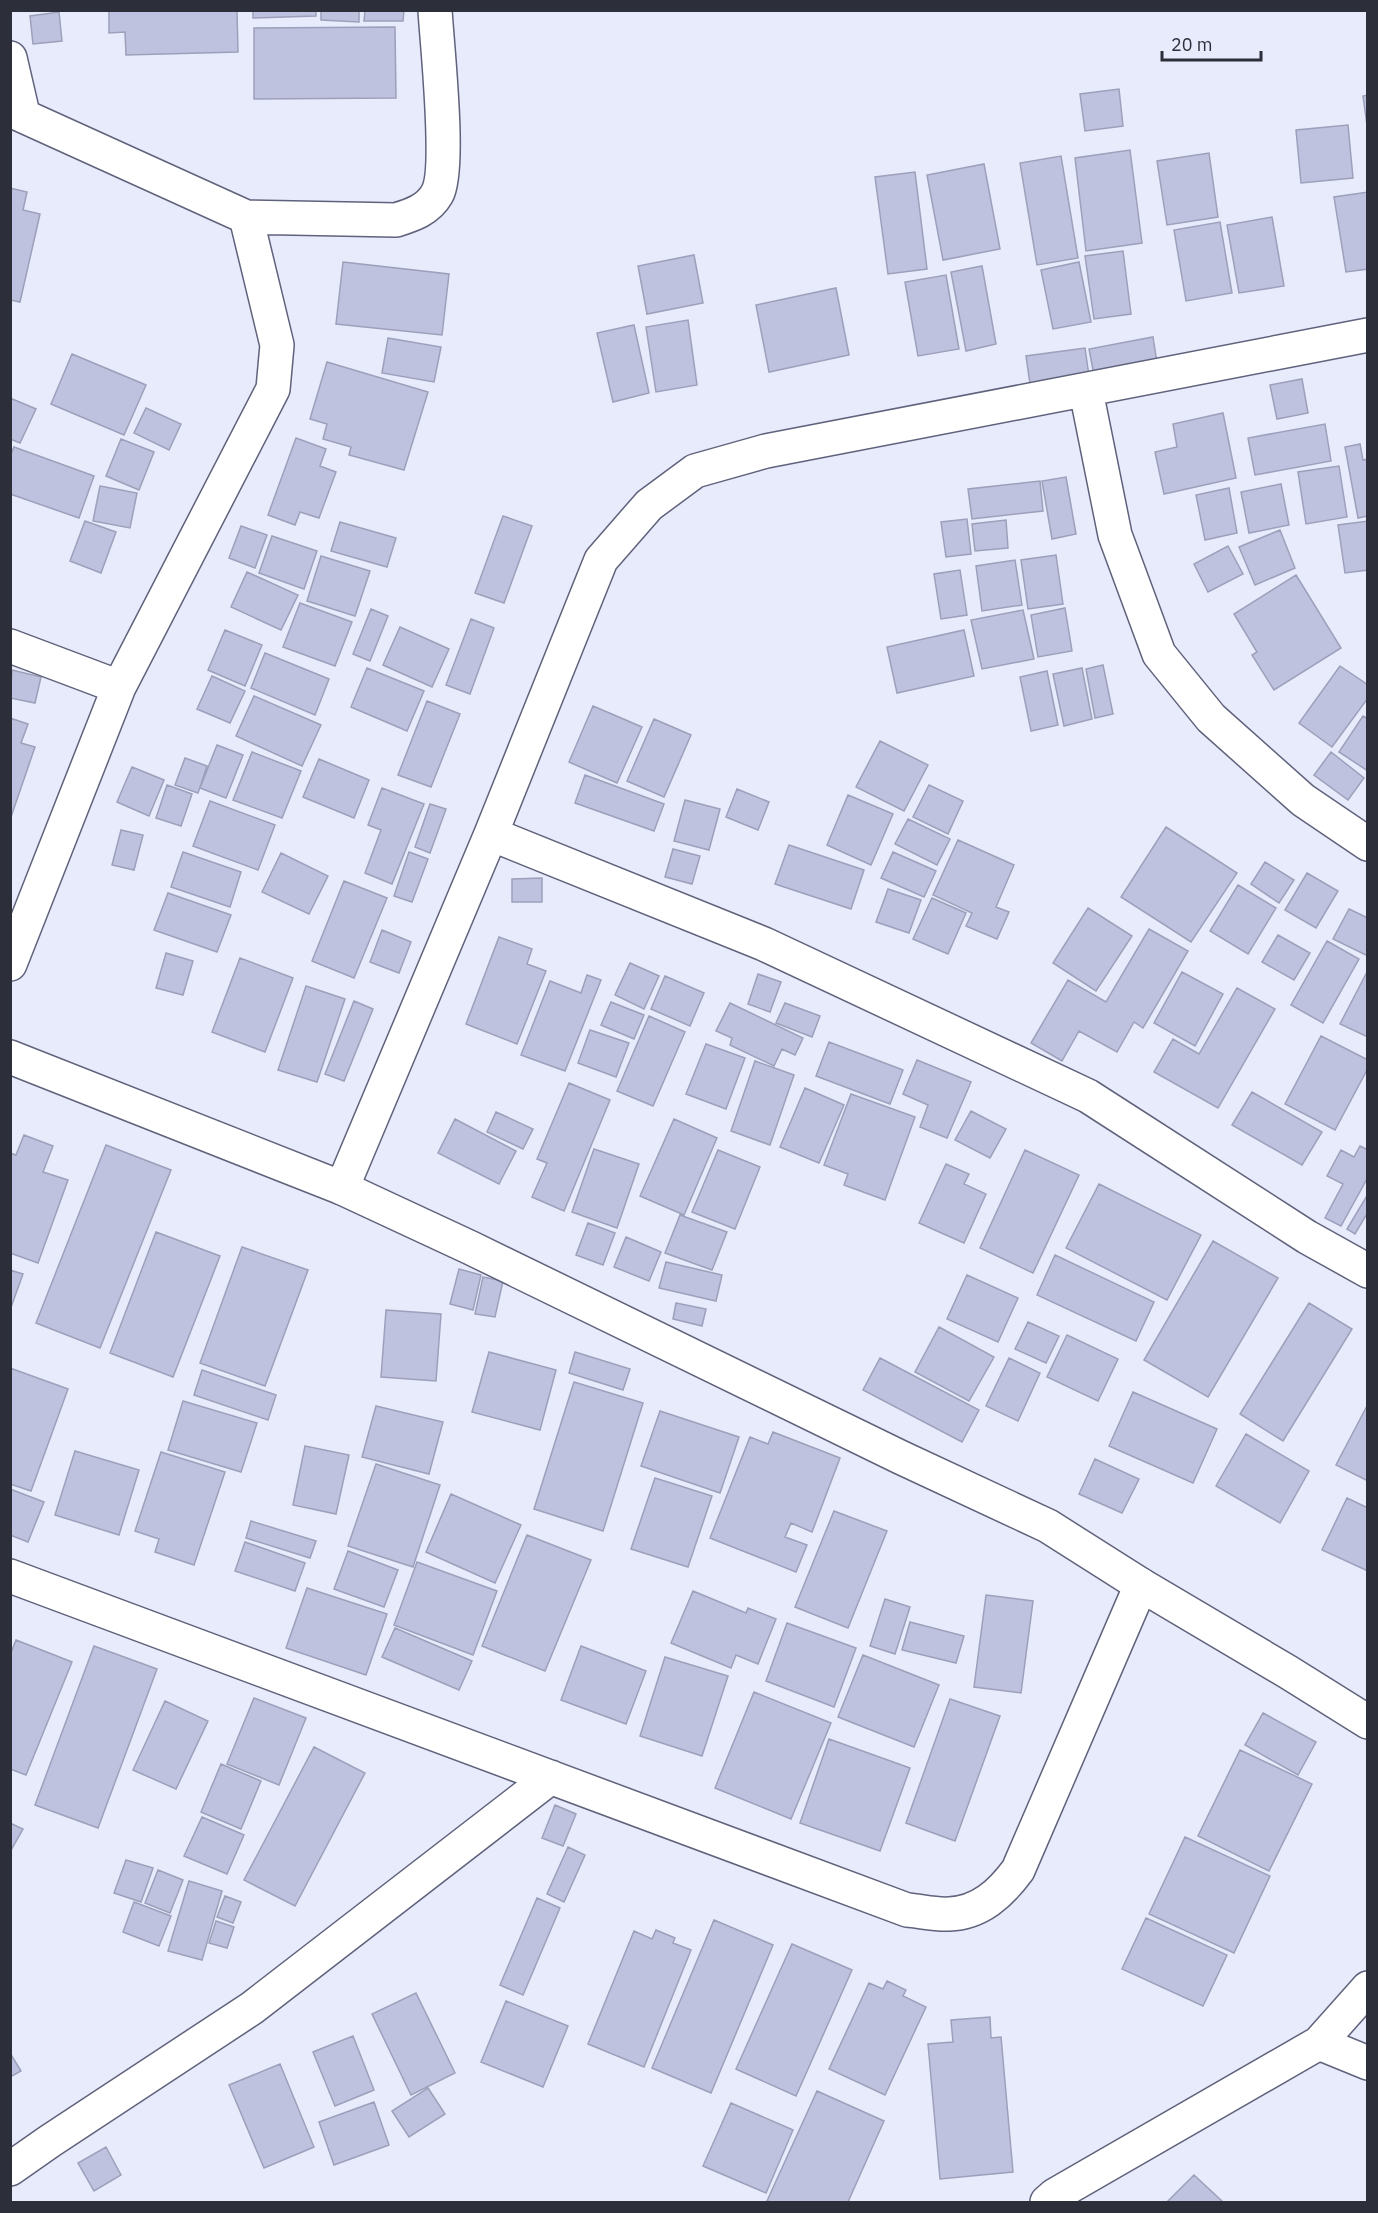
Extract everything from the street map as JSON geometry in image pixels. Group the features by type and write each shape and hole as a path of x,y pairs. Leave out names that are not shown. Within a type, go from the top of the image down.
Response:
{"street":[{"path":"10,58 17,112 246,217 396,220 419,213 438,193 444,165 435,10"},
{"path":"10,964 119,687 273,389 277,345 246,217"},
{"path":"342,1188 491,834 601,560 649,505 695,471 766,451 1368,335"},
{"path":"1086,391 1115,535 1159,654 1211,718 1303,800 1368,844"},
{"path":"10,646 119,687"},
{"path":"491,834 764,944 1088,1096 1307,1237 1368,1271"},
{"path":"10,1057 342,1188 482,1253 1048,1527 1368,1722"},
{"path":"10,1576 907,1910 950,1915 982,1906 1002,1890 1018,1870 1142,1586"},
{"path":"10,2169 252,2008 551,1777"},
{"path":"1047,2202 1055,2195 1320,2043 1368,1988"},
{"path":"1320,2043 1368,2063"}],"building":[{"path":"109,10 237,10 238,52 126,55 125,32 109,33"},
{"path":"253,10 316,10 316,16 253,18"},
{"path":"321,10 359,10 359,22 321,20"},
{"path":"365,10 404,10 403,21 364,21"},
{"path":"59,12 62,41 33,44 30,16"},
{"path":"395,27 396,98 254,99 254,28"},
{"path":"1119,89 1123,126 1085,131 1080,94"},
{"path":"1368,95 1368,133 1363,96"},
{"path":"1348,125 1353,178 1301,183 1296,130"},
{"path":"1130,150 1142,243 1086,251 1075,158"},
{"path":"1209,153 1218,217 1167,225 1157,161"},
{"path":"1061,156 1078,258 1037,265 1020,163"},
{"path":"984,164 1000,249 943,260 927,175"},
{"path":"915,172 927,269 888,274 875,177"},
{"path":"10,188 27,192 23,210 40,214 20,302 10,300"},
{"path":"1368,192 1368,269 1346,272 1334,197"},
{"path":"1272,217 1284,286 1239,293 1227,225"},
{"path":"1220,222 1232,293 1186,301 1174,230"},
{"path":"1123,251 1131,314 1094,319 1085,256"},
{"path":"694,255 703,303 647,314 638,266"},
{"path":"343,262 449,274 442,335 336,324"},
{"path":"1079,262 1091,322 1053,329 1041,270"},
{"path":"982,266 996,344 966,351 951,272"},
{"path":"946,275 959,349 918,356 905,282"},
{"path":"836,288 849,355 769,372 756,305"},
{"path":"688,320 697,385 656,392 646,327"},
{"path":"634,325 649,393 613,402 597,333"},
{"path":"1153,337 1157,363 1094,375 1089,349"},
{"path":"388,338 441,347 434,382 382,373"},
{"path":"1085,348 1089,376 1030,384 1026,356"},
{"path":"72,354 146,385 124,435 51,404"},
{"path":"327,362 428,392 404,470 349,455 351,447 323,439 327,424 310,419"},
{"path":"1302,379 1308,413 1277,419 1270,385"},
{"path":"10,398 36,409 20,443 10,439"},
{"path":"146,408 181,424 169,450 134,433"},
{"path":"1223,413 1236,478 1164,494 1155,452 1177,447 1173,424"},
{"path":"1325,424 1331,461 1255,475 1248,438"},
{"path":"296,438 326,449 320,466 336,472 319,518 300,512 295,525 268,515"},
{"path":"121,439 154,452 139,490 106,476"},
{"path":"1360,444 1363,460 1368,459 1368,516 1358,518 1345,447"},
{"path":"14,447 94,476 79,518 10,494 10,456"},
{"path":"1339,466 1347,517 1306,524 1298,472"},
{"path":"1066,477 1076,534 1052,539 1042,481"},
{"path":"1040,481 1043,511 972,519 968,489"},
{"path":"1281,484 1289,525 1249,533 1241,492"},
{"path":"100,486 137,493 130,528 93,521"},
{"path":"1229,488 1237,533 1205,540 1196,495"},
{"path":"503,516 532,526 504,603 475,593"},
{"path":"967,519 971,554 946,557 941,522"},
{"path":"1006,520 1008,548 975,551 972,524"},
{"path":"85,521 116,532 101,573 70,561"},
{"path":"1368,521 1368,570 1345,573 1338,525"},
{"path":"340,522 396,538 387,567 331,551"},
{"path":"241,526 267,535 255,568 229,558"},
{"path":"1280,530 1295,568 1255,585 1239,547"},
{"path":"272,536 317,551 304,589 259,573"},
{"path":"1228,546 1243,574 1208,592 1194,564"},
{"path":"1056,555 1063,604 1028,609 1021,560"},
{"path":"321,556 370,571 355,616 307,601"},
{"path":"1015,560 1022,605 982,611 976,566"},
{"path":"960,570 967,615 941,619 934,574"},
{"path":"247,572 298,595 281,630 231,607"},
{"path":"1296,575 1341,648 1274,690 1252,655 1257,652 1234,614"},
{"path":"300,603 352,622 335,666 283,647"},
{"path":"1065,608 1072,651 1038,657 1031,615"},
{"path":"371,609 388,616 370,661 353,654"},
{"path":"1023,610 1034,659 982,669 971,620"},
{"path":"471,619 494,628 470,694 446,685"},
{"path":"400,627 449,649 432,687 383,665"},
{"path":"225,630 262,645 245,686 208,670"},
{"path":"964,630 974,676 897,693 887,647"},
{"path":"265,653 329,679 315,715 251,688"},
{"path":"1103,665 1113,714 1095,718 1086,669"},
{"path":"1340,666 1368,685 1368,698 1332,747 1299,723"},
{"path":"367,668 424,691 407,731 351,707"},
{"path":"1082,668 1092,719 1064,726 1053,674"},
{"path":"12,670 41,677 35,703 10,698"},
{"path":"1047,671 1058,725 1031,731 1020,677"},
{"path":"212,676 245,691 230,723 197,709"},
{"path":"254,696 321,725 302,766 236,736"},
{"path":"427,701 460,714 431,787 398,775"},
{"path":"593,706 642,727 617,783 569,762"},
{"path":"1363,716 1368,719 1368,771 1339,752"},
{"path":"10,718 28,724 21,743 35,747 11,817"},
{"path":"654,719 691,735 664,797 627,781"},
{"path":"880,741 928,765 904,811 856,787"},
{"path":"217,745 243,755 226,798 200,788"},
{"path":"252,752 301,771 282,818 233,800"},
{"path":"1331,752 1364,778 1348,800 1314,775"},
{"path":"185,758 207,766 198,793 175,785"},
{"path":"319,759 369,780 354,818 303,797"},
{"path":"132,767 164,780 149,816 117,802"},
{"path":"585,775 664,804 654,831 575,803"},
{"path":"167,785 192,794 181,826 156,818"},
{"path":"929,785 963,801 948,834 913,817"},
{"path":"382,788 424,804 392,884 365,873 381,830 368,825"},
{"path":"737,789 769,802 758,830 726,817"},
{"path":"848,795 893,814 871,865 827,845"},
{"path":"685,800 720,809 709,850 674,841"},
{"path":"210,801 275,825 258,870 193,846"},
{"path":"430,804 446,809 430,853 415,847"},
{"path":"908,819 950,839 937,865 895,844"},
{"path":"1166,827 1237,873 1191,942 1121,897"},
{"path":"121,830 143,835 134,870 112,865"},
{"path":"958,840 1014,865 996,907 1009,912 997,939 966,926 972,913 933,895"},
{"path":"789,845 864,870 851,909 775,884"},
{"path":"673,849 700,856 692,884 665,877"},
{"path":"183,852 241,872 230,907 171,887"},
{"path":"409,852 428,859 412,902 394,896"},
{"path":"893,852 936,871 924,897 881,878"},
{"path":"281,853 328,876 309,914 262,892"},
{"path":"1265,862 1294,880 1279,903 1251,884"},
{"path":"1307,873 1338,891 1316,928 1285,910"},
{"path":"542,878 542,902 512,902 512,879"},
{"path":"344,881 387,898 354,978 312,961"},
{"path":"1238,885 1276,908 1248,954 1210,931"},
{"path":"888,889 921,900 909,933 876,922"},
{"path":"168,893 231,915 217,952 154,930"},
{"path":"932,898 966,913 948,954 913,939"},
{"path":"1088,908 1132,936 1096,991 1053,963"},
{"path":"1349,909 1368,918 1368,956 1333,939"},
{"path":"1149,929 1188,951 1143,1028 1134,1022 1117,1052 1079,1031 1062,1061 1031,1043 1068,980 1106,1002"},
{"path":"382,930 411,942 399,973 370,962"},
{"path":"1278,935 1310,953 1294,980 1262,962"},
{"path":"499,937 532,949 527,964 546,971 517,1044 466,1024"},
{"path":"1327,941 1359,959 1323,1023 1291,1005"},
{"path":"166,953 193,961 183,995 156,988"},
{"path":"240,958 293,978 265,1052 212,1032"},
{"path":"630,963 659,976 644,1009 615,995"},
{"path":"1368,970 1368,1037 1340,1024"},
{"path":"1182,972 1223,994 1195,1046 1154,1023"},
{"path":"758,974 781,982 770,1012 748,1004"},
{"path":"587,975 601,980 565,1071 521,1055 550,981 581,993"},
{"path":"665,976 704,993 690,1026 651,1009"},
{"path":"306,986 345,999 317,1082 278,1070"},
{"path":"1237,988 1275,1009 1218,1108 1154,1072 1173,1039 1199,1054"},
{"path":"354,1001 373,1009 344,1081 325,1074"},
{"path":"611,1002 644,1015 634,1039 601,1025"},
{"path":"730,1003 803,1038 795,1055 782,1049 774,1066 730,1045 732,1038 716,1031"},
{"path":"785,1003 820,1016 812,1037 776,1023"},
{"path":"649,1016 685,1032 653,1106 617,1091"},
{"path":"590,1030 629,1043 616,1077 578,1063"},
{"path":"1321,1036 1368,1060 1368,1068 1335,1130 1285,1104"},
{"path":"829,1042 903,1070 890,1104 816,1076"},
{"path":"706,1044 745,1058 726,1109 686,1094"},
{"path":"917,1060 971,1082 947,1138 920,1127 928,1105 903,1094"},
{"path":"755,1061 794,1075 770,1145 731,1131"},
{"path":"569,1083 610,1100 564,1211 532,1197 547,1163 537,1159"},
{"path":"805,1088 844,1105 819,1163 780,1147"},
{"path":"1252,1092 1322,1132 1302,1165 1232,1125"},
{"path":"851,1094 915,1117 885,1200 844,1185 848,1174 824,1165"},
{"path":"971,1111 1006,1129 990,1158 955,1140"},
{"path":"496,1112 533,1129 523,1149 487,1132"},
{"path":"455,1119 516,1151 499,1184 438,1153"},
{"path":"674,1119 717,1138 684,1215 640,1196"},
{"path":"24,1135 53,1146 43,1172 68,1180 38,1263 10,1253 10,1153 16,1155"},
{"path":"106,1145 171,1170 100,1348 36,1323"},
{"path":"1360,1146 1368,1150 1368,1177 1341,1226 1325,1218 1343,1184 1327,1176 1341,1150 1354,1157"},
{"path":"594,1149 639,1164 617,1228 572,1212"},
{"path":"718,1150 760,1167 735,1229 692,1212"},
{"path":"1025,1150 1079,1175 1033,1273 980,1248"},
{"path":"946,1164 969,1174 964,1184 986,1194 964,1243 919,1223"},
{"path":"1099,1184 1201,1235 1167,1300 1066,1248"},
{"path":"1368,1194 1368,1212 1355,1234 1347,1229"},
{"path":"680,1215 727,1232 712,1270 665,1253"},
{"path":"588,1223 615,1233 603,1265 576,1255"},
{"path":"156,1232 220,1256 173,1377 110,1353"},
{"path":"626,1237 661,1252 649,1281 614,1267"},
{"path":"1213,1241 1278,1278 1208,1397 1144,1360"},
{"path":"242,1247 308,1270 265,1386 200,1363"},
{"path":"1055,1255 1154,1302 1136,1341 1037,1295"},
{"path":"666,1262 722,1275 716,1301 659,1288"},
{"path":"459,1269 481,1275 473,1310 450,1304"},
{"path":"10,1270 23,1274 10,1310"},
{"path":"967,1275 1018,1298 998,1342 947,1319"},
{"path":"483,1277 503,1281 495,1317 475,1314"},
{"path":"676,1303 706,1309 702,1326 673,1319"},
{"path":"1309,1303 1352,1329 1283,1441 1240,1414"},
{"path":"386,1310 441,1314 436,1381 381,1377"},
{"path":"1028,1322 1059,1336 1046,1363 1015,1349"},
{"path":"939,1327 994,1357 969,1401 915,1372"},
{"path":"1067,1335 1118,1359 1098,1401 1047,1377"},
{"path":"489,1352 556,1370 540,1430 472,1412"},
{"path":"575,1352 630,1369 623,1390 569,1373"},
{"path":"880,1358 979,1410 962,1442 863,1390"},
{"path":"1009,1358 1040,1373 1018,1421 986,1406"},
{"path":"10,1368 68,1389 31,1491 10,1484"},
{"path":"202,1370 276,1395 268,1420 194,1395"},
{"path":"574,1382 643,1403 603,1531 534,1509"},
{"path":"1133,1392 1217,1429 1193,1483 1109,1446"},
{"path":"183,1401 257,1423 241,1472 168,1450"},
{"path":"1368,1404 1368,1481 1336,1465"},
{"path":"376,1406 443,1422 429,1474 362,1457"},
{"path":"660,1411 739,1437 720,1493 641,1466"},
{"path":"773,1432 840,1458 812,1532 791,1523 785,1537 807,1545 796,1572 710,1538 750,1437 768,1444"},
{"path":"1246,1434 1309,1471 1280,1523 1216,1486"},
{"path":"305,1446 349,1455 336,1514 293,1505"},
{"path":"75,1451 139,1470 119,1535 55,1515"},
{"path":"161,1452 225,1472 194,1565 155,1552 159,1539 135,1531"},
{"path":"1095,1459 1139,1479 1122,1513 1079,1494"},
{"path":"376,1464 440,1485 413,1567 348,1546"},
{"path":"655,1478 712,1496 688,1567 631,1549"},
{"path":"10,1489 44,1502 28,1542 10,1535"},
{"path":"451,1494 521,1525 495,1583 426,1552"},
{"path":"1347,1498 1368,1508 1368,1571 1322,1550"},
{"path":"834,1511 887,1531 848,1628 795,1607"},
{"path":"251,1521 316,1541 310,1558 246,1538"},
{"path":"527,1535 591,1560 545,1671 482,1646"},
{"path":"245,1542 305,1563 295,1591 235,1571"},
{"path":"348,1551 398,1570 384,1607 334,1589"},
{"path":"417,1562 497,1591 473,1655 394,1625"},
{"path":"307,1588 387,1614 366,1675 286,1648"},
{"path":"693,1591 746,1613 748,1608 776,1619 758,1664 736,1655 731,1668 671,1643"},
{"path":"986,1595 1033,1601 1021,1693 974,1687"},
{"path":"885,1599 910,1607 895,1654 870,1646"},
{"path":"910,1622 964,1636 956,1663 902,1650"},
{"path":"787,1623 856,1648 834,1707 766,1681"},
{"path":"395,1628 472,1661 459,1690 382,1657"},
{"path":"16,1640 72,1662 26,1775 10,1769 10,1655"},
{"path":"94,1646 157,1669 98,1828 35,1805"},
{"path":"581,1646 646,1671 626,1724 561,1700"},
{"path":"863,1655 939,1685 914,1747 838,1717"},
{"path":"665,1657 728,1676 702,1756 640,1736"},
{"path":"754,1692 831,1723 791,1819 715,1788"},
{"path":"254,1698 306,1718 279,1785 227,1764"},
{"path":"950,1699 1000,1716 955,1841 906,1823"},
{"path":"165,1701 208,1721 176,1789 133,1770"},
{"path":"1263,1713 1316,1742 1298,1775 1245,1745"},
{"path":"829,1739 910,1768 880,1851 800,1823"},
{"path":"314,1747 365,1773 295,1906 244,1880"},
{"path":"1240,1750 1312,1784 1269,1871 1198,1836"},
{"path":"221,1764 261,1781 241,1829 201,1812"},
{"path":"555,1805 576,1814 563,1846 542,1838"},
{"path":"202,1817 244,1835 227,1874 184,1856"},
{"path":"10,1823 23,1829 10,1852"},
{"path":"1185,1837 1270,1876 1234,1953 1149,1914"},
{"path":"568,1847 585,1855 564,1902 547,1894"},
{"path":"126,1860 153,1868 141,1902 114,1893"},
{"path":"158,1870 183,1880 170,1913 145,1903"},
{"path":"189,1881 222,1891 202,1960 168,1951"},
{"path":"225,1896 241,1902 233,1923 217,1917"},
{"path":"537,1898 560,1908 523,1995 500,1985"},
{"path":"134,1902 171,1916 159,1946 123,1932"},
{"path":"1146,1918 1227,1955 1203,2006 1122,1969"},
{"path":"714,1920 773,1945 711,2093 652,2068"},
{"path":"216,1921 234,1927 227,1948 209,1943"},
{"path":"656,1930 675,1938 673,1943 691,1950 644,2067 588,2044 634,1931 652,1939"},
{"path":"792,1944 852,1970 796,2096 736,2069"},
{"path":"887,1981 906,1990 903,1996 926,2007 885,2095 829,2069 869,1983 883,1989"},
{"path":"416,1993 455,2073 411,2095 372,2014"},
{"path":"506,2001 568,2026 543,2087 481,2062"},
{"path":"990,2017 991,2038 1001,2037 1013,2172 940,2179 928,2044 953,2042 951,2020"},
{"path":"353,2036 374,2090 335,2106 313,2052"},
{"path":"10,2053 21,2071 10,2077"},
{"path":"280,2064 314,2147 264,2168 229,2085"},
{"path":"428,2088 445,2114 409,2137 392,2111"},
{"path":"817,2091 884,2121 848,2202 767,2201"},
{"path":"374,2102 389,2145 334,2165 319,2122"},
{"path":"731,2103 793,2130 766,2193 703,2166"},
{"path":"106,2147 121,2175 94,2191 78,2163"},
{"path":"1194,2175 1223,2202 1167,2202"}]}
